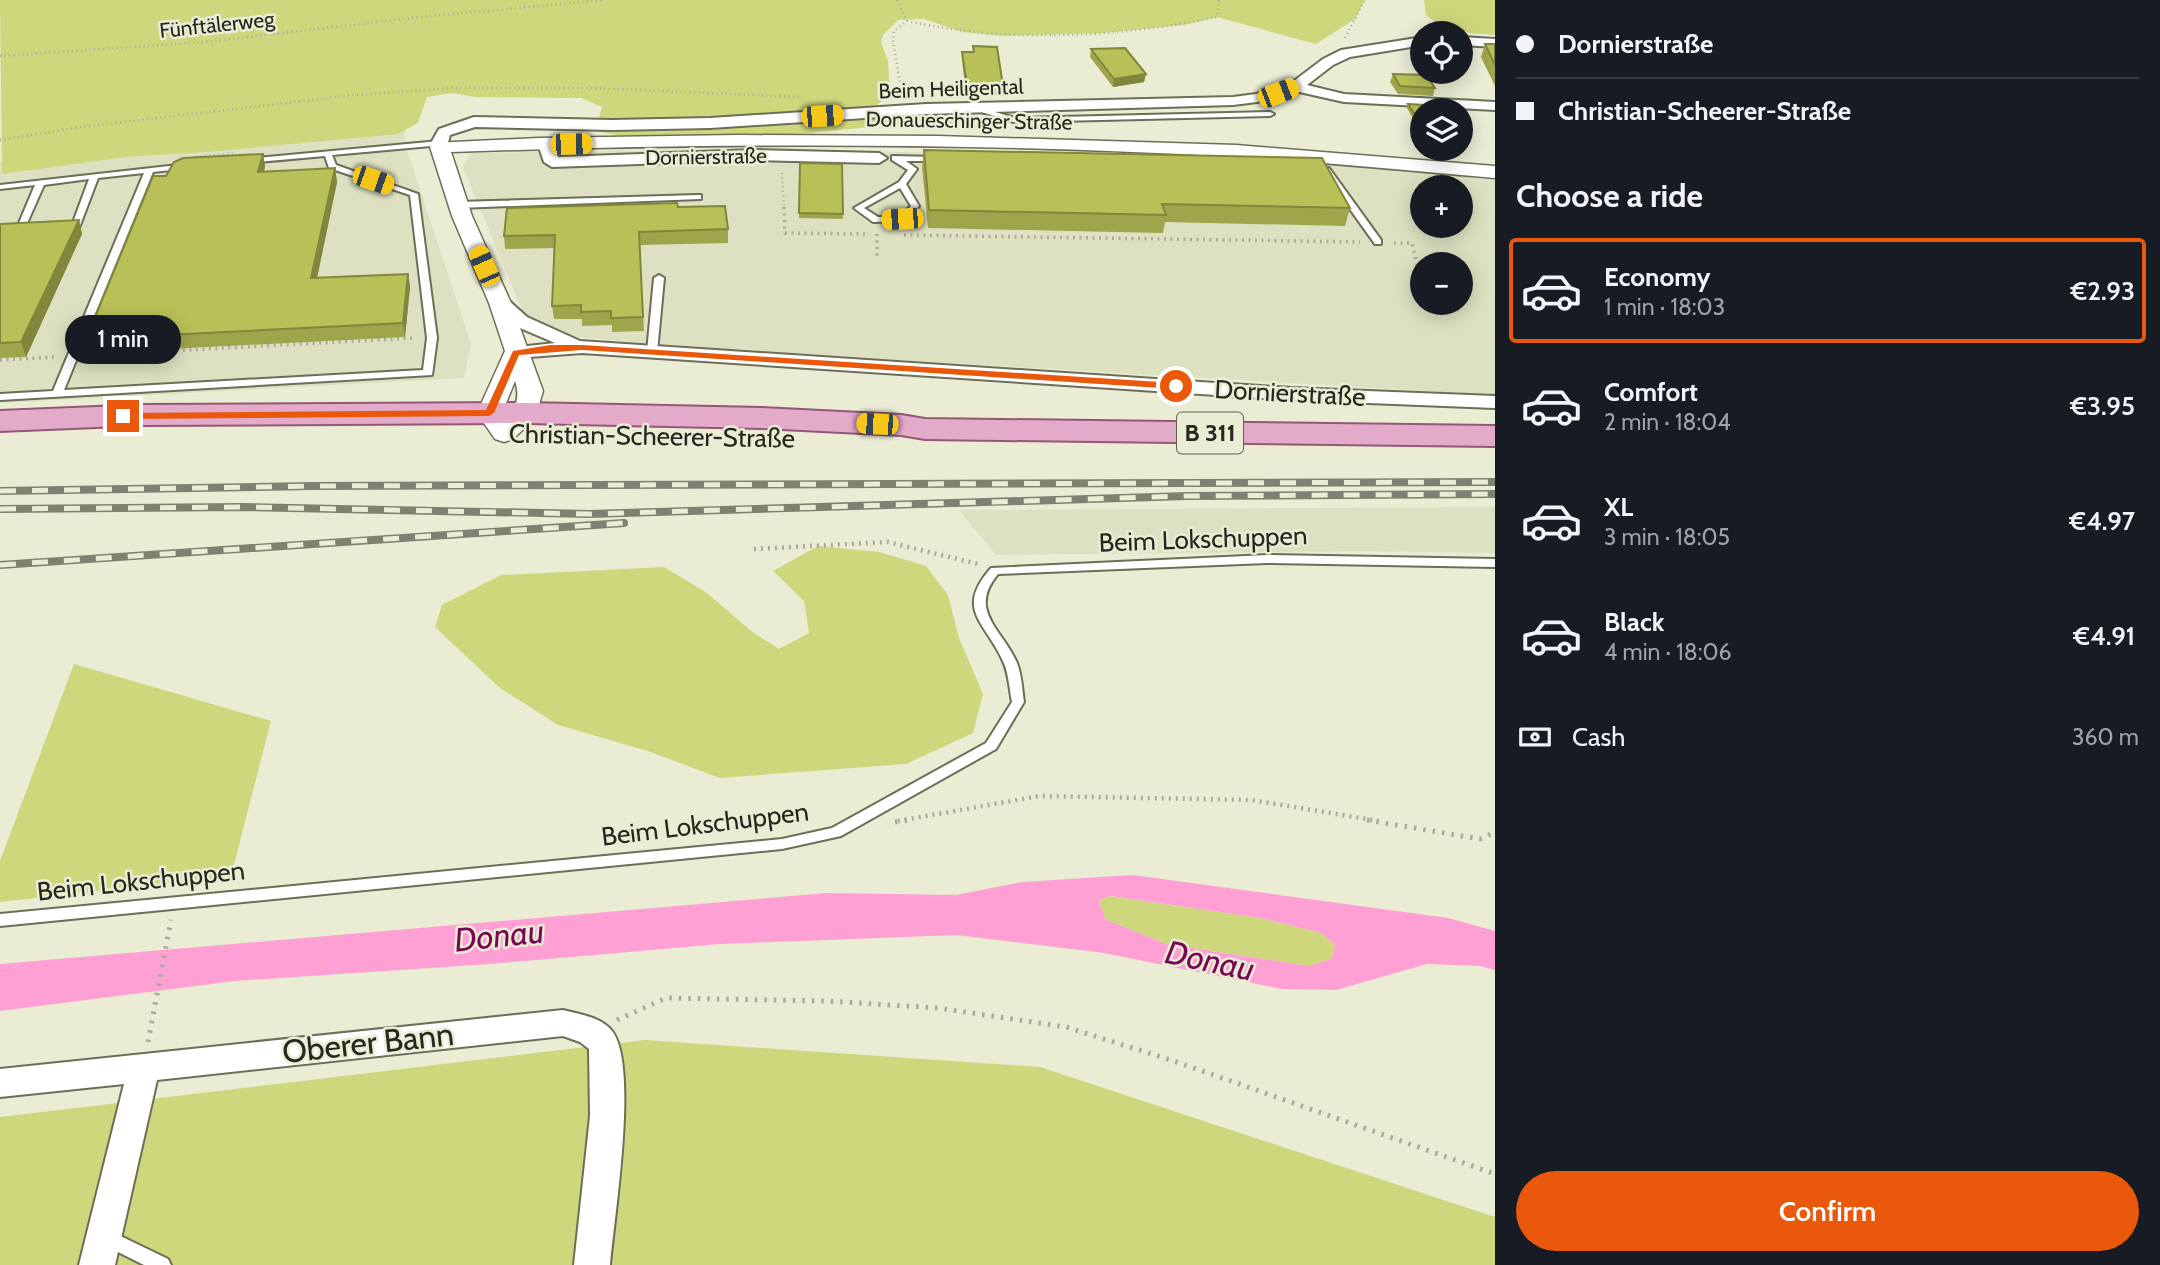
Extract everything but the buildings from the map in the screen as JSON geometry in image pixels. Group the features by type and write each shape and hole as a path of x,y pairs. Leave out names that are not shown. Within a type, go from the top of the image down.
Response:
{"main road":[{"name":"Christian-Scheerer-Straße","path":"0,421 144,415 506,420 871,439 908,435 925,429 1495,436"},
{"name":"Christian-Scheerer-Straße","path":"0,439 216,435 506,420"}],"street":[{"name":"Beim Heiligental","path":"440,145 444,132 474,122 654,124 978,108 1233,101 1257,98 1295,87 1328,62 1346,53 1369,47 1410,42"},
{"path":"1473,42 1495,43"},
{"path":"1295,87 1344,98 1495,106"},
{"name":"Donaueschinger Straße","path":"440,145 804,141 1018,143 1239,152 1495,172"},
{"name":"Dornierstraße","path":"545,144 552,162 783,155 887,158"},
{"name":"Dornierstraße","path":"440,145 458,205 500,303 531,391 506,420"},
{"name":"Dornierstraße","path":"500,303 520,321 582,348"},
{"name":"Dornierstraße","path":"516,352 582,348 1292,394 1495,402"},
{"path":"506,420 516,352"},
{"name":"Oberer Bann","path":"0,1083 563,1023 592,1031"},
{"path":"592,1031 605,1047 609,1078 592,1265"},
{"path":"101,1250 144,1067"}],"lane":[{"path":"978,108 1014,120 1270,114"},
{"path":"232,162 440,145"},
{"path":"0,397 428,373 432,338 414,194 332,166 328,154"},
{"path":"887,158 951,159"},
{"path":"887,158 913,169 902,184 858,208 876,220 902,219 915,206 902,184"},
{"path":"0,187 150,169 192,161"},
{"path":"57,394 150,169"},
{"path":"1313,170 1327,170 1378,242"},
{"path":"75,228 95,175"},
{"path":"20,230 41,182"},
{"path":"458,205 698,197"},
{"path":"652,352 659,278"},
{"name":"Beim Lokschuppen","path":"0,920 782,844 836,832 991,746 1018,702 1010,661 987,626 978,603 983,582 995,570 1267,559 1495,563"},
{"path":"101,1250 162,1265"}],"path":[{"name":"Fünftälerweg","path":"0,56 204,42 420,17 603,0"},
{"path":"897,0 907,21"},
{"path":"902,96 900,75 891,51 894,31 907,21 963,32 1003,36 1103,33 1184,25 1217,17 1219,0"},
{"path":"1346,53 1345,40 1365,0"},
{"path":"0,139 354,94 453,88 593,88 810,97"},
{"path":"192,161 246,152"},
{"path":"783,155 785,233 877,236 877,257"},
{"path":"905,235 1412,243"},
{"path":"1409,238 1414,252"},
{"path":"0,360 33,361 74,356 229,351 432,338"},
{"path":"754,549 888,542 995,570"},
{"path":"890,823 1039,796 1252,800 1480,839 1495,832"},
{"path":"150,1026 173,910"},
{"path":"592,1031 666,998 827,1000 938,1008 1066,1027 1171,1060 1495,1174"}],"shaded area":[{"path":"404,129 406,147 471,344 464,378 0,403 0,161"},
{"path":"780,148 1383,168 1470,175 1410,175 1410,238 1473,238 1473,175 1495,177 1495,395 696,348 577,337 524,315 463,167 471,153"},
{"path":"1495,507 1495,553 1361,551 996,555 959,510"}],"green space":[{"path":"0,0 1365,0 1355,19 1316,44 1217,17 1184,25 1103,33 1003,36 963,32 924,19 898,20 883,35 881,42 888,61 890,96 872,108 955,119 955,123 934,127 872,127 786,135 616,135 595,131 602,107 581,98 475,97 452,93 427,97 418,123 398,134 125,157 2,174"},
{"path":"1424,0 1495,0 1495,35 1473,33 1473,21 1434,21 1426,15"},
{"path":"818,546 879,552 926,566 948,595 959,638 983,694 973,733 906,764 720,778 648,751 558,725 500,688 435,627 442,605 501,575 664,567 707,593 751,631 779,649 809,633 804,601 773,571"},
{"path":"74,664 271,721 231,876 0,902 0,861"},
{"path":"1109,896 1261,918 1321,933 1335,945 1331,959 1309,966 1166,944 1105,919 1099,900"},
{"path":"645,1040 1040,1067 1495,1217 1495,1265 0,1265 0,1117"}],"water":[{"name":"Donau","path":"1133,875 1448,918 1495,931 1495,970 1480,966 1427,964 1336,990 1282,989 1104,953 956,935 720,944 490,964 235,981 0,1011 0,964 827,893 956,895 1022,882","holes":["1110,896 1261,918 1321,933 1335,945 1331,959 1309,966 1166,944 1105,919 1099,900"]}],"railway":[{"path":"0,491 314,486 1495,482"},
{"path":"0,509 243,507 589,514 1187,496 1495,494"},
{"path":"0,565 624,523"}],"route":[{"path":"123,416 489,413 516,352 550,348 1176,386"}]}
